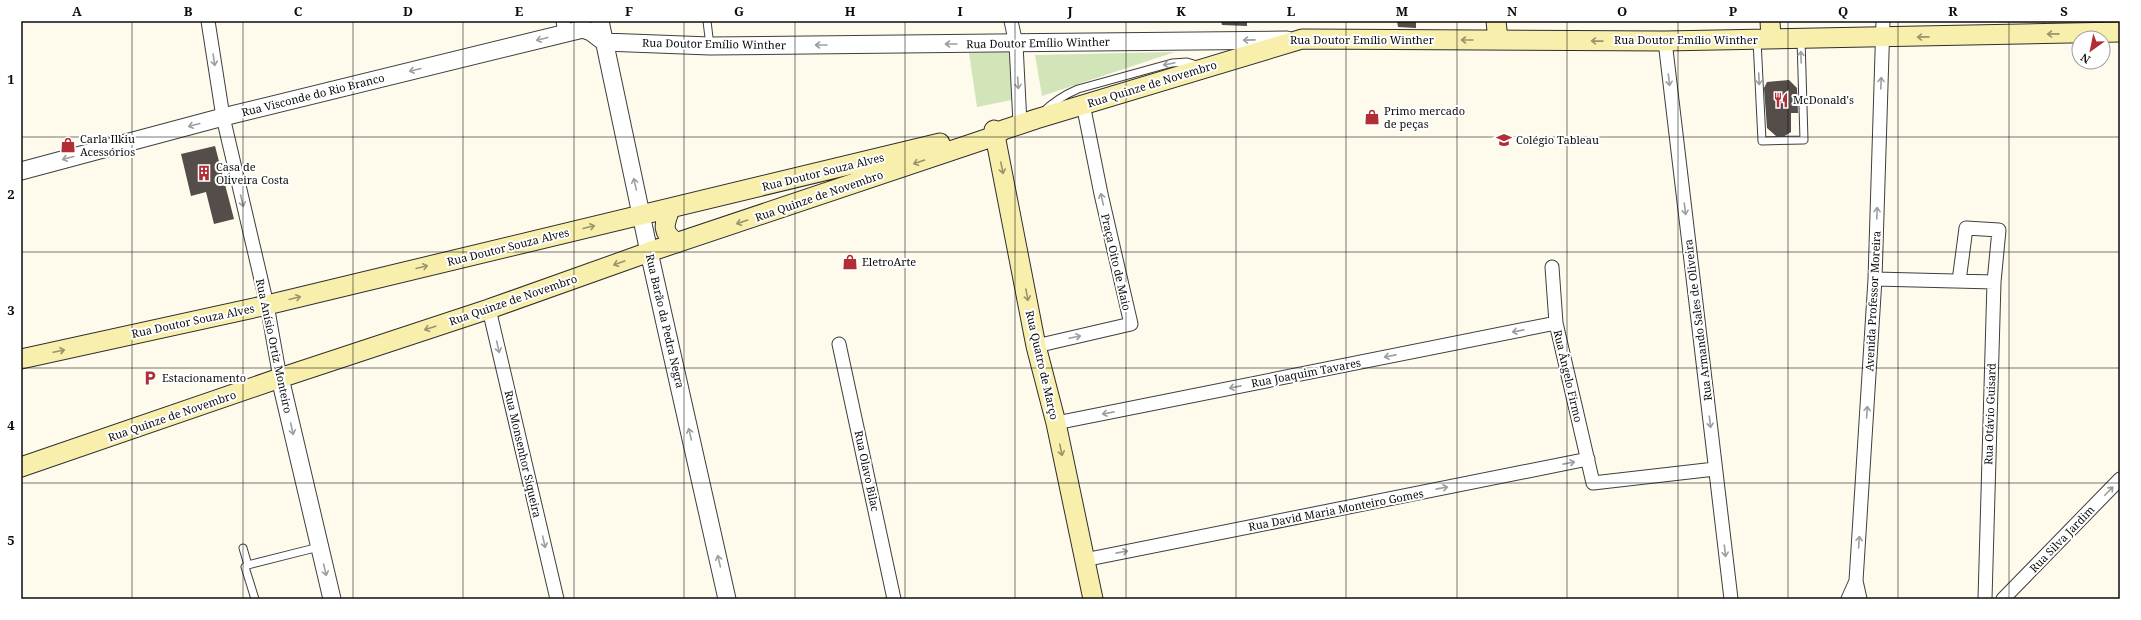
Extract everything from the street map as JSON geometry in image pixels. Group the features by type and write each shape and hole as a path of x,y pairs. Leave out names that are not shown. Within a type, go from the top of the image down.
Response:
{"main road":[{"path":"1496,21 1498,40"},
{"name":"Rua Doutor Emílio Winther","path":"1302,40 1665,42 1766,33 1801,39 1883,29 2120,32"},
{"name":"Rua Quinze de Novembro","path":"21,467 280,378 489,309 649,252 1010,128 1083,104 1302,40"},
{"name":"Rua Doutor Souza Alves","path":"21,359 267,305 642,214 670,209 1010,128"},
{"name":"Rua Quatro de Março","path":"1010,128 1036,346 1056,424 1093,599"},
{"path":"670,209 664,223 669,238 677,243"}],"street":[{"name":"Rua Anísio Ortiz Monteiro","path":"208,21 223,117 267,305 280,378 332,599"},
{"name":"Rua Barão da Pedra Negra","path":"600,21 649,252 727,599"},
{"name":"Rua Quatro de Março","path":"1010,128 1016,44 1011,21"},
{"name":"Rua Visconde do Rio Branco","path":"21,170 564,27 591,32 604,42"},
{"name":"Avenida Professor Moreira","path":"1856,581 1875,279 1883,29"},
{"name":"Rua Doutor Emílio Winther","path":"604,42 710,46 1302,40"},
{"name":"Rua Armando Sales de Oliveira","path":"1665,42 1731,599"},
{"name":"Praça Oito de Maio","path":"1036,346 1131,324 1101,194 1083,104"},
{"name":"Rua Otávio Guisard","path":"1959,281 1966,228 1999,230 1994,282 1985,599"},
{"name":"Rua Ângelo Firmo","path":"1552,268 1556,323 1593,483 1715,469"},
{"path":"1875,279 1994,282"},
{"name":"Rua Monsenhor Siqueira","path":"489,309 557,599"},
{"name":"Rua Joaquim Tavares","path":"1056,424 1556,323"},
{"name":"Rua Olavo Bilac","path":"839,344 894,599"},
{"name":"Rua David Maria Monteiro Gomes","path":"1084,560 1588,459"},
{"name":"Rua Silva Jardim","path":"2004,599 2120,479"},
{"path":"1848,599 1856,581"},
{"path":"1856,581 1860,599"}],"lane":[{"path":"707,21 710,46"},
{"path":"1766,33 1762,141 1804,140 1801,39"},
{"path":"1010,128 1064,94 1078,89 1172,63 1187,62 1207,67"},
{"path":"248,565 320,547"},
{"path":"243,548 248,565 246,567 255,599"}],"green space":[{"path":"1012,52 1016,99 977,107 969,53"},
{"path":"1175,52 1042,96 1035,55"}],"building":[{"path":"1221,21 1247,21 1247,26 1222,25"},
{"path":"1397,21 1416,21 1416,28 1398,27"},
{"name":"McDonald's","path":"1789,80 1797,88 1798,113 1791,113 1791,132 1783,137 1776,136 1767,128 1764,88 1767,82"},
{"name":"Casa de Oliveira Costa","path":"215,146 234,219 214,224 206,192 191,196 181,154"}],"place":[{"name":"McDonald's","path":"1781,100"},
{"name":"Primo mercado de peças","path":"1372,117"},
{"name":"Colégio Tableau","path":"1504,140"},
{"name":"Carla Ilkiu Acessórios","path":"68,145"},
{"name":"Casa de Oliveira Costa","path":"204,173"},
{"name":"EletroArte","path":"850,262"},
{"name":"Estacionamento","path":"150,378"}]}
